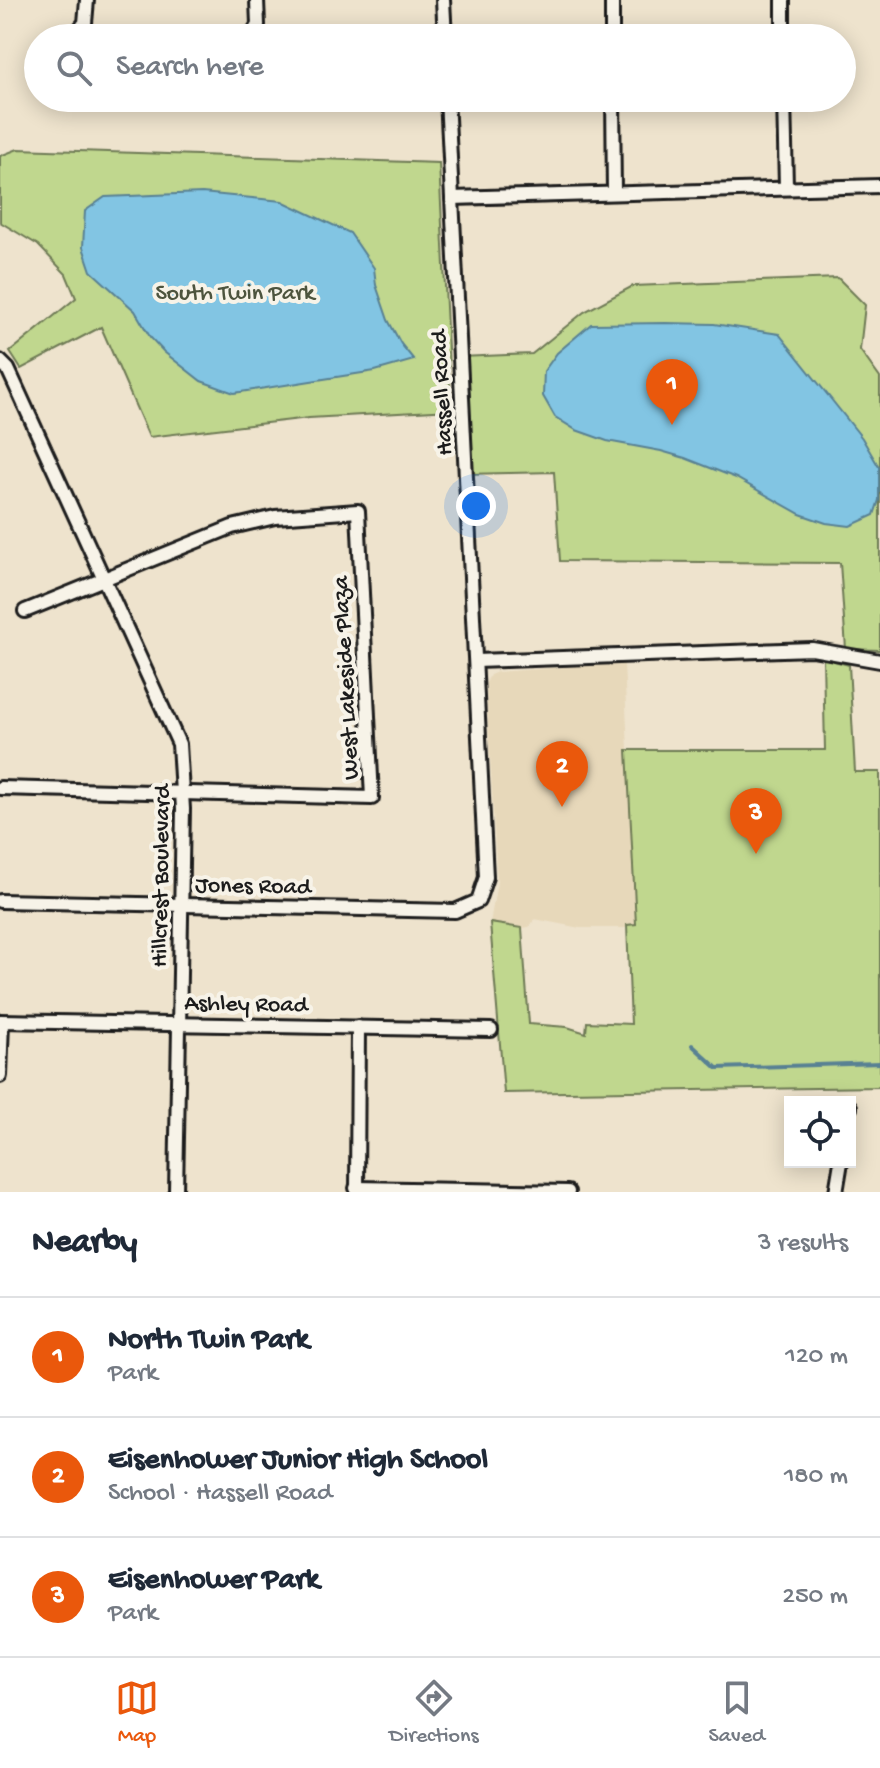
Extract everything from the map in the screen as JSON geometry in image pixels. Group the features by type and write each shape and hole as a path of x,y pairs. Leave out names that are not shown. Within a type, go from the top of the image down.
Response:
{"street":[{"path":"84,24 87,0"},
{"path":"257,0 258,24"},
{"path":"443,0 444,24"},
{"path":"612,0 612,24"},
{"path":"783,0 783,24"},
{"name":"Hassell Road","path":"448,112 486,877"},
{"path":"613,112 614,192"},
{"path":"784,112 786,187"},
{"path":"452,198 880,186"},
{"name":"Hillcrest Boulevard","path":"3,369 105,577 179,744 183,792 176,1192"},
{"name":"West Lakeside Plaza","path":"105,577 232,527 275,517 358,511 372,798 183,792"},
{"path":"25,611 105,577"},
{"path":"476,661 812,649 880,661"},
{"path":"0,788 183,792"},
{"name":"Jones Road","path":"0,901 455,911 478,901 486,877"},
{"path":"0,1076 1,1022"},
{"name":"Ashley Road","path":"1,1022 491,1030"},
{"path":"358,1027 356,1190 568,1192"},
{"path":"836,1192 840,1168"}],"shaded area":[{"path":"624,663 636,925 627,925 627,928 580,928 535,919 529,927 522,928 490,923 497,882 486,683 490,675"}],"green space":[{"name":"South Twin Park","path":"18,149 439,163 451,410 309,418 149,437 101,327 21,369 10,352 76,298 66,274 38,245 0,222 0,156"},
{"path":"838,278 865,305 860,350 880,378 880,650 846,649 840,563 560,561 554,472 466,474 460,357 532,354 584,312 633,286"},
{"path":"823,658 849,665 855,772 880,772 880,1087 504,1093 490,923 522,928 529,1024 567,1027 586,1033 587,1022 631,1024 627,925 636,924 627,750 825,750"}],"water":[{"path":"202,193 282,201 350,233 374,268 376,285 388,320 414,360 375,371 234,393 201,381 164,352 150,337 135,311 91,271 83,247 85,211 105,197"},
{"path":"591,324 714,324 779,334 862,438 879,467 879,500 874,515 850,526 826,523 800,514 736,478 685,458 607,441 576,430 555,417 543,396 544,371 557,353"}],"waterway":[{"path":"692,1045 717,1068 880,1063"}],"place":[{"name":"North Twin Park","path":"672,425"},
{"name":"Eisenhower Junior High School","path":"562,807"},
{"name":"Eisenhower Park","path":"756,854"}]}
